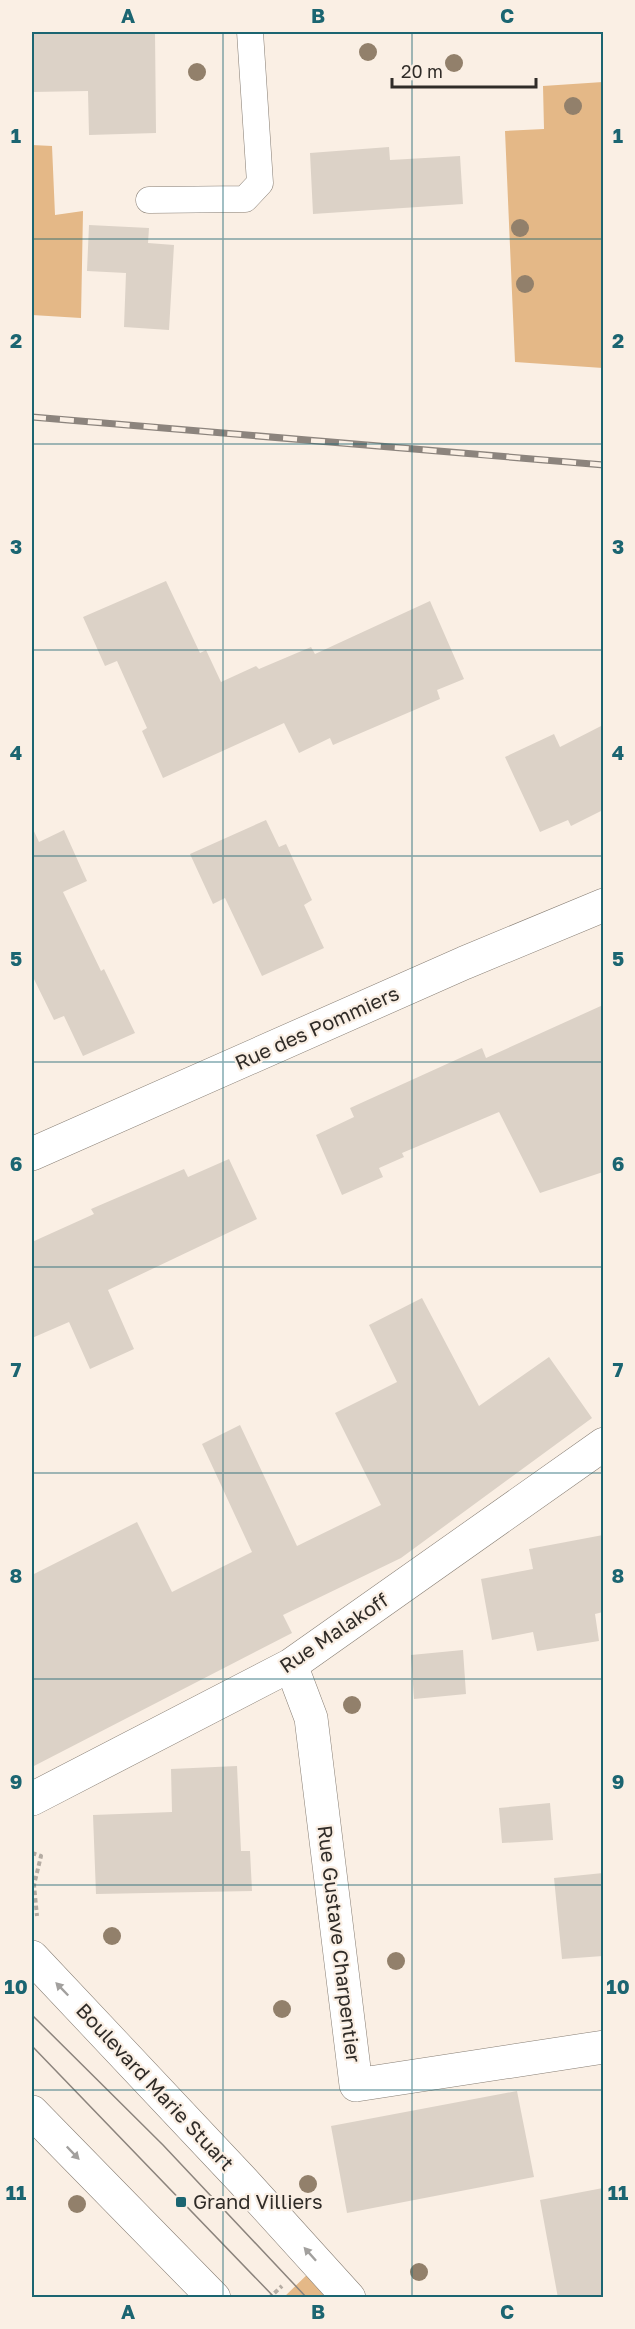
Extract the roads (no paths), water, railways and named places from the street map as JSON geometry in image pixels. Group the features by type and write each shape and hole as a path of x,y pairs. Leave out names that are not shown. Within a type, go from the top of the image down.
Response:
{"street":[{"name":"Rue des Pommiers","path":"32,1154 464,963 603,905"},
{"name":"Rue Malakoff","path":"37,1802 291,1665 603,1444"},
{"name":"Rue Gustave Charpentier","path":"291,1665 310,1718 356,2085 603,2047"},
{"name":"Boulevard Marie Stuart","path":"32,1957 243,2181 349,2298"},
{"path":"32,2112 214,2298"}],"lane":[{"path":"149,200 245,199 260,183 250,32"}],"tram line":[{"path":"32,2015 163,2145 307,2298"},
{"path":"32,2046 275,2298"}],"railway":[{"path":"32,417 604,465"}],"place":[{"name":"Grand Villiers","path":"181,2202"}]}
